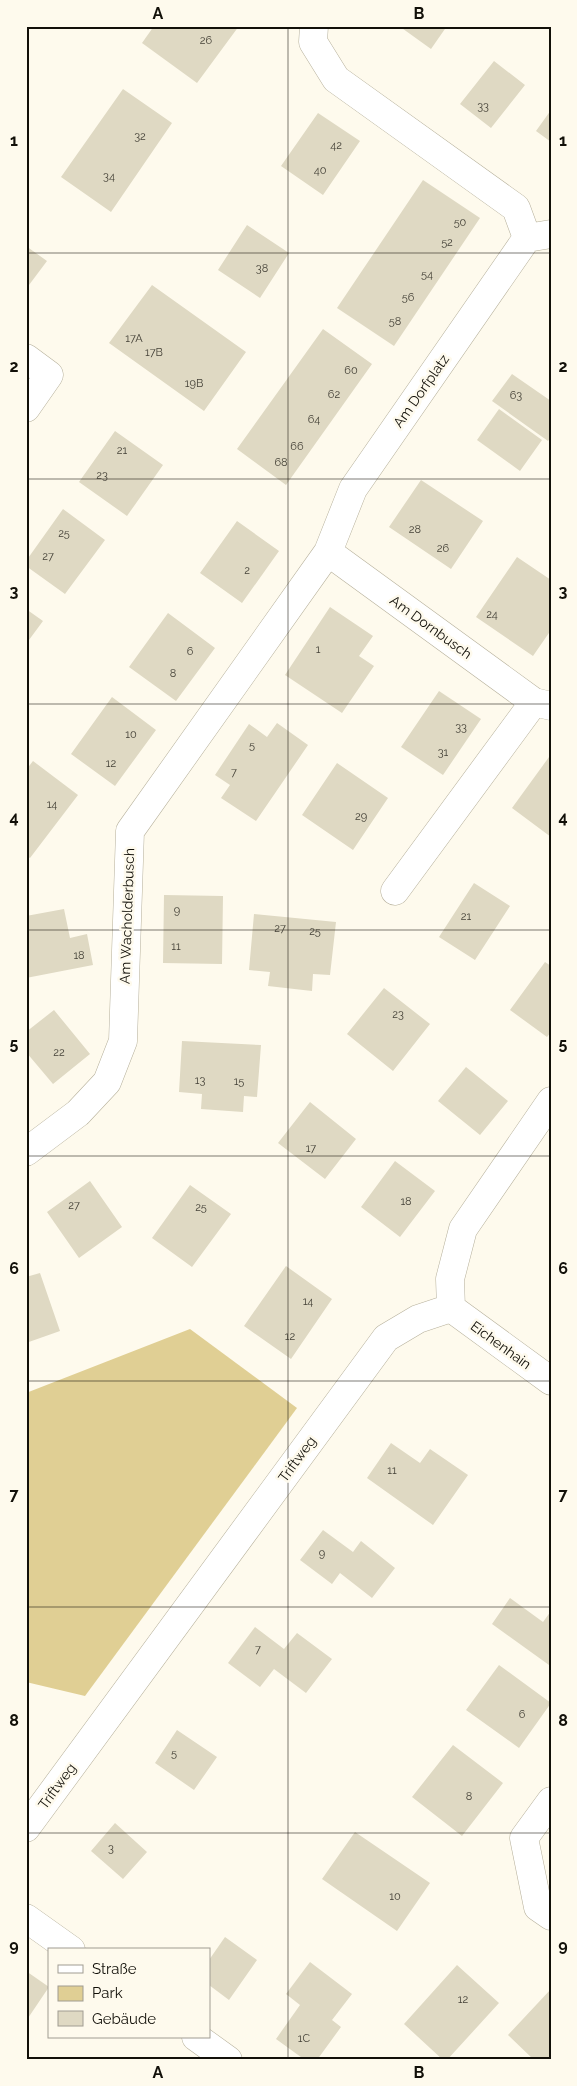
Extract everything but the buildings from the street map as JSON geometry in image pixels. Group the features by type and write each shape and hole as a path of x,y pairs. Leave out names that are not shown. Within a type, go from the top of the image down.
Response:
{"street":[{"name":"Am Dorfplatz","path":"314,26 313,42 336,79 516,208 539,236 354,489 328,552"},
{"path":"26,358 49,375 26,408"},
{"name":"Am Dornbusch","path":"328,552 543,704 394,891"},
{"name":"Am Wacholderbusch","path":"26,1152 78,1114 107,1082 123,1041 130,831 328,552"},
{"path":"451,1308 450,1279 463,1229 551,1101"},
{"name":"Eichenhain","path":"451,1308 551,1381"},
{"name":"Triftweg","path":"26,1828 386,1338 418,1319 451,1308"},
{"path":"551,1801 524,1838 538,1907 551,1916"},
{"path":"26,1918 68,1948"},
{"path":"197,2038 228,2060"}],"green space":[{"path":"190,1329 297,1408 85,1696 26,1682 26,1393"}]}
